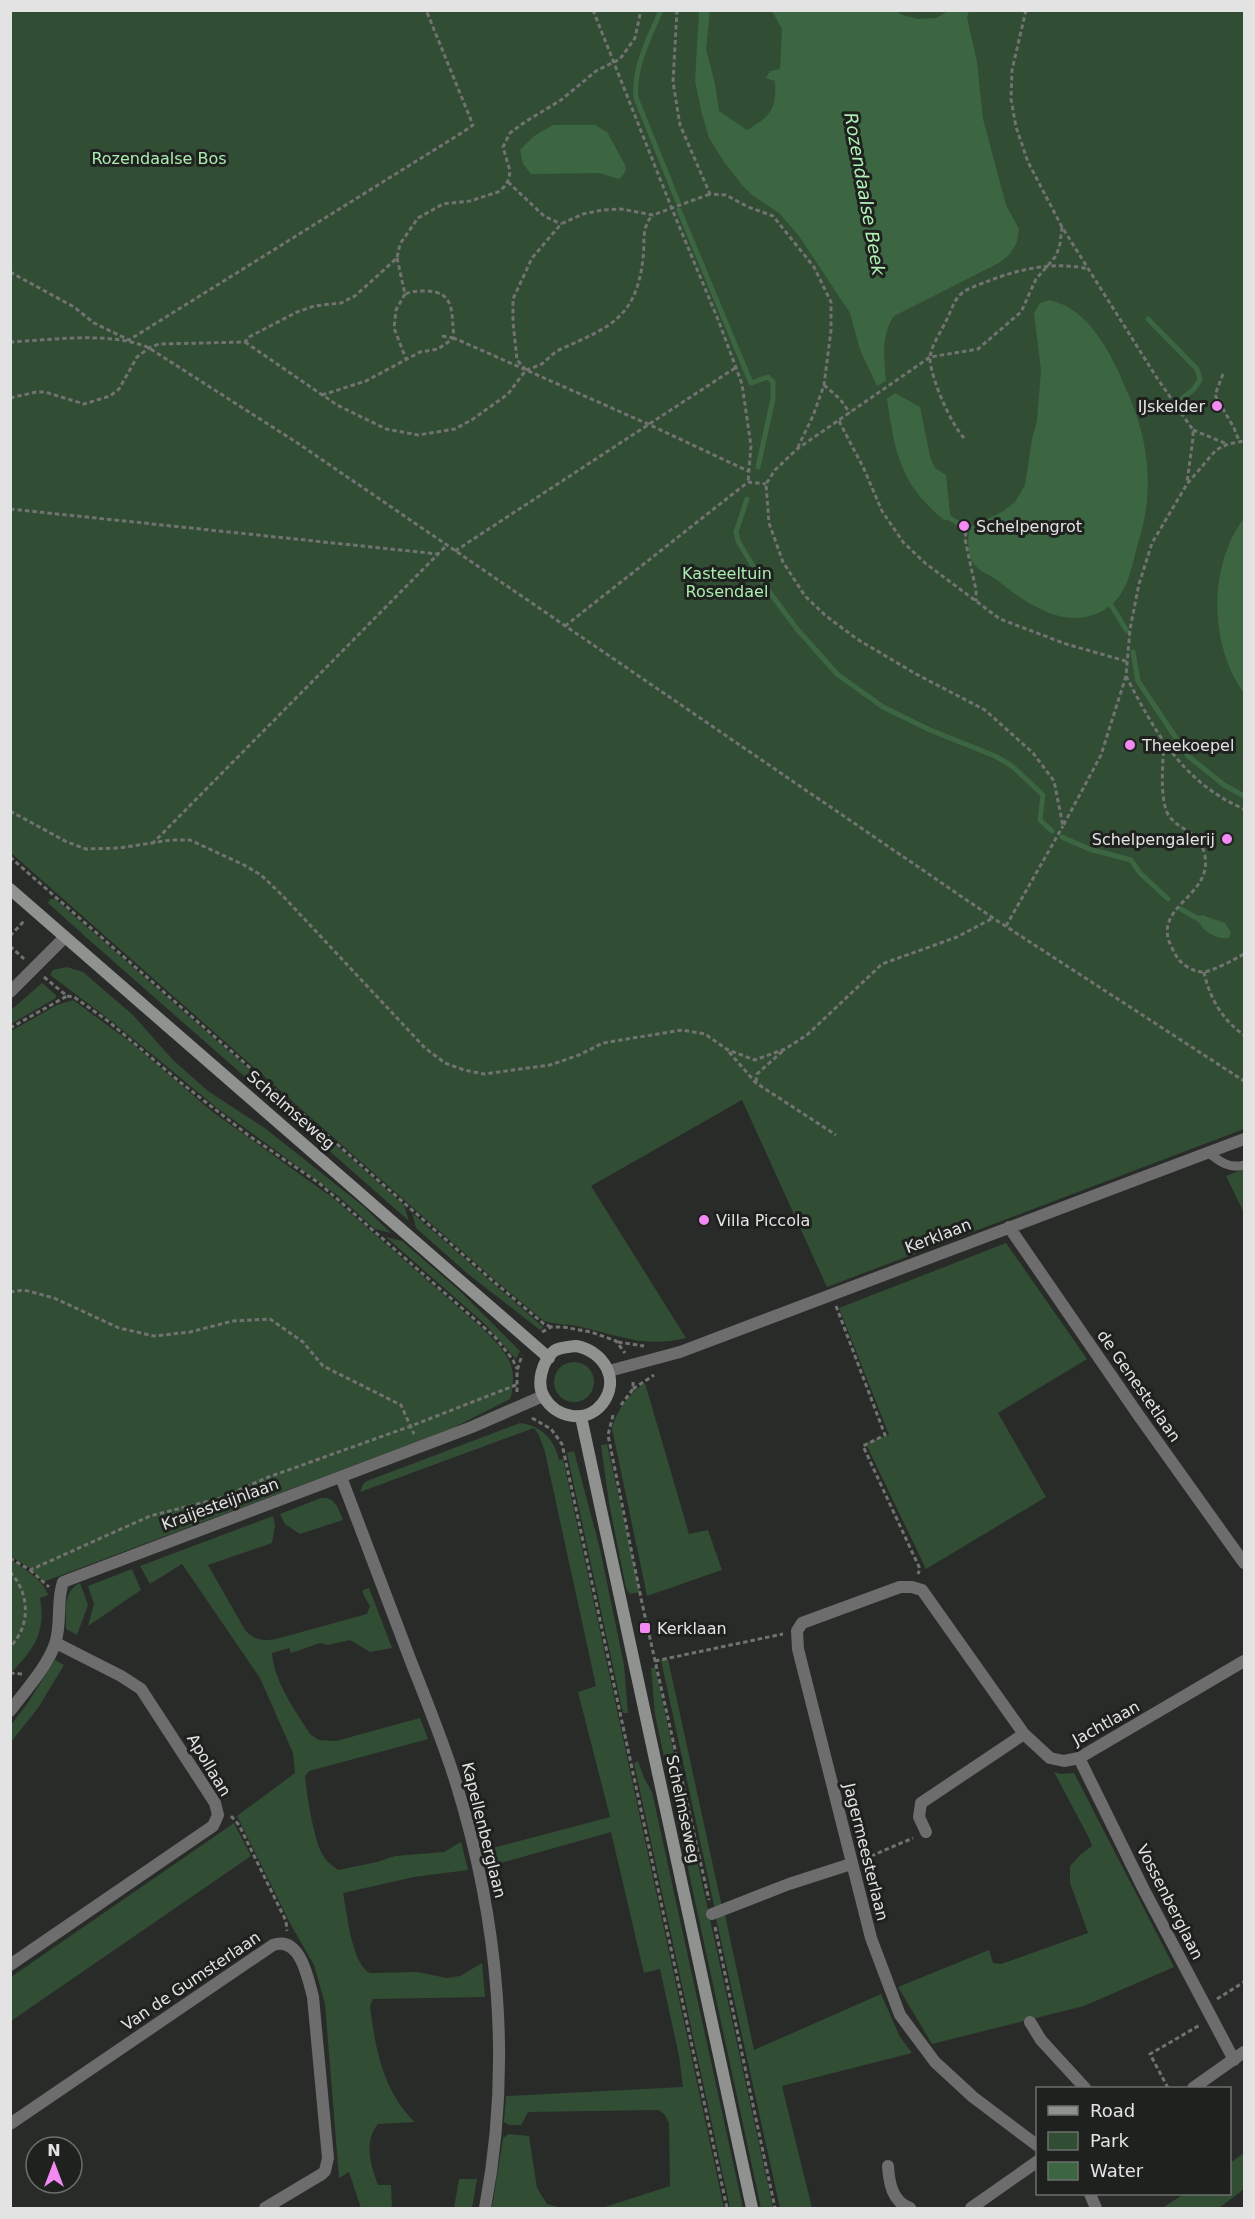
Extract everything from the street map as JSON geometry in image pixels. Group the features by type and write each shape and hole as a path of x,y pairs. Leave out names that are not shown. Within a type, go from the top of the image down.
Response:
{"main road":[{"name":"Schelmseweg","path":"10,889 549,1358"},
{"path":"565,1347 587,1348 598,1355 609,1371 609,1391 603,1403 596,1411 582,1417 565,1415 553,1408 543,1396 541,1373 555,1351 565,1347"},
{"name":"Schelmseweg","path":"582,1417 752,2208"}],"street":[{"path":"10,992 65,937"},
{"name":"Kerklaan","path":"609,1371 680,1352 1245,1139"},
{"name":"de Genestetlaan","path":"1009,1227 1139,1416 1245,1563"},
{"path":"522,1405 543,1396"},
{"name":"Kraijesteijnlaan","path":"59,1592 63,1582 76,1576 419,1447 522,1405"},
{"name":"Kapellenberglaan","path":"340,1477 448,1757 471,1835 483,1890 495,1971 500,2048 498,2120 485,2208"},
{"path":"796,1631 802,1623 900,1587 921,1590 1024,1734 921,1803 919,1817 926,1832"},
{"path":"10,1711 35,1679 56,1643 59,1592"},
{"name":"Jagermeesterlaan","path":"796,1631 798,1649 871,1938 900,2015 935,2062 973,2097 1036,2144"},
{"name":"Apollaan","path":"10,1965 213,1826 218,1815 215,1803 141,1689 122,1676 56,1643"},
{"name":"Jachtlaan","path":"1024,1734 1050,1758 1064,1761 1079,1758 1245,1661"},
{"name":"Vossenberglaan","path":"1079,1758 1143,1888 1234,2060"},
{"path":"712,1914 789,1884 851,1864"},
{"name":"Van de Gumsterlaan","path":"10,2124 273,1945 285,1943 293,1947 299,1957 307,1974 313,1997 328,2158 322,2174 265,2208"},
{"path":"1030,2022 1041,2040 1084,2087"},
{"path":"1194,2087 1245,2052"},
{"path":"971,2208 1036,2162"},
{"path":"888,2166 890,2188 906,2207 910,2208"}],"lane":[{"path":"1209,1153 1219,1162 1231,1167 1245,1165"}],"path":[{"path":"10,342 129,340 473,125 426,10"},
{"path":"593,10 742,384 751,446 748,482"},
{"path":"405,294 397,258 400,244 418,218 443,204 470,201 498,192 508,182 510,171 503,147 510,133 561,100 596,71 620,59 635,38 641,10"},
{"path":"677,10 674,82 680,125 710,194"},
{"path":"1026,10 1012,70 1011,99 1016,127 1028,162 1062,227 1192,430 1187,484"},
{"path":"508,182 544,216 561,224"},
{"path":"526,370 517,360 513,299 532,258 561,224 583,214 602,210 621,209 653,215 710,194 726,195 748,207 773,216 813,267 831,302 831,330 824,385 813,416 797,449"},
{"path":"10,398 45,392 84,404 110,396 118,389 137,357 159,344 245,342 337,405 386,429 418,435 455,429 508,394 526,370 542,364 560,349 578,343 596,333 626,311 632,300 640,273 645,225 653,215"},
{"path":"1062,227 1056,256 1036,279 1021,312 978,349 930,357 797,449 775,470 766,484 769,523 783,562 805,596 826,616 857,639 984,710 1033,753 1054,781 1063,826"},
{"path":"245,342 249,337 297,312 314,306 341,303 356,296 397,258"},
{"path":"964,438 948,414 930,357 956,300 963,292 999,277 1047,266 1068,265 1089,269"},
{"path":"10,272 74,307 94,323 149,348 299,444 993,918 1245,1081"},
{"path":"406,359 394,328 396,310 405,294 412,291 439,291 446,297 450,305 454,338"},
{"path":"442,336 454,338 650,425 749,472"},
{"path":"322,395 366,381 420,352 438,349 454,338"},
{"path":"455,551 735,368"},
{"path":"1223,374 1215,395 1239,441"},
{"path":"824,385 840,399 850,414"},
{"path":"839,421 864,469 882,512 903,542 925,562 1000,619 1066,644 1129,662"},
{"path":"1192,430 1228,444"},
{"path":"1006,926 1101,755 1126,676 1129,662 1130,629 1139,584 1152,543 1187,484 1216,450 1228,444 1245,441"},
{"path":"565,626 748,482 766,484"},
{"path":"10,509 438,554"},
{"path":"966,532 965,540 976,590 976,601"},
{"path":"151,845 446,546"},
{"path":"1126,676 1164,744 1182,767 1230,803 1245,809"},
{"path":"1164,744 1166,811 1170,818 1192,832 1200,841 1206,871 1201,883 1171,915 1167,936 1179,962 1194,971 1204,972 1245,954"},
{"path":"10,812 67,842 86,849 190,840 244,865 261,875 282,894 425,1048 445,1063 464,1070 484,1074 550,1065 579,1055 603,1043 682,1030 705,1034 728,1050 755,1060 785,1049"},
{"path":"10,857 493,1281 551,1328"},
{"path":"756,1083 757,1074 785,1049 807,1035 882,964 957,937 993,918"},
{"path":"34,968 67,996 74,997 99,1014 215,1110 334,1196 495,1337 513,1360 517,1371 516,1385 528,1416 551,1429 562,1444 727,2208"},
{"path":"1204,972 1218,1008 1233,1028 1245,1035"},
{"path":"10,1028 67,996"},
{"path":"728,1050 756,1083 836,1135"},
{"path":"10,1292 24,1290 54,1298 119,1328 154,1336 190,1332 233,1321 270,1319 303,1342 322,1365 401,1405 419,1447"},
{"path":"832,1294 885,1435 863,1446 920,1569 912,1587"},
{"path":"30,1570 150,1516 221,1498 266,1478 411,1426 516,1385"},
{"name":"Schelmseweg","path":"633,1389 612,1417 608,1435 775,2208"},
{"path":"10,1558 59,1592"},
{"path":"10,1572 24,1593 26,1605 23,1628 10,1647"},
{"path":"656,1661 796,1631"},
{"path":"238,1825 286,1921 285,1943"},
{"path":"851,1864 926,1832"},
{"path":"1206,2007 1245,1982"},
{"path":"1167,2087 1150,2054 1212,2019"}],"green space":[{"name":"Kasteeltuin Rosendael","path":"11,11 1244,11 1244,1129 827,1287 742,1100 591,1186 686,1338 659,1342 646,1341 544,1321 11,853"},
{"path":"50,899 55,899 404,1205 409,1221 88,939 48,903"},
{"path":"67,967 83,972 133,1015 173,1060 208,1091 266,1129 363,1206 391,1233 375,1229 337,1195 217,1108 109,1019 50,975 53,970"},
{"path":"42,983 56,995 56,998 11,1024 11,1010"},
{"path":"73,1000 129,1041 214,1113 333,1198 483,1329 504,1352 511,1365 513,1380 510,1399 453,1428 43,1582 31,1569 11,1556 11,1031 57,1005"},
{"path":"1244,1169 1244,1213 1226,1176"},
{"path":"412,1213 543,1328 540,1330 468,1274 416,1228"},
{"path":"386,1237 402,1241 460,1291 520,1351 516,1359 486,1325"},
{"path":"1006,1243 1087,1359 998,1413 1046,1497 926,1569 866,1444 862,1444 889,1435 839,1308"},
{"path":"574,1362 582,1363 588,1368 593,1374 593,1390 588,1396 582,1401 574,1402 566,1401 560,1396 555,1390 554,1382 555,1374 560,1368 566,1363"},
{"path":"645,1383 689,1534 708,1530 722,1570 647,1596 612,1429 616,1416 624,1403"},
{"path":"520,1423 541,1430 554,1446 559,1460 563,1459 724,2208 602,2208 670,2186 669,2123 659,2110 528,2112 521,2125 509,2125 504,2122 506,2096 683,2087 679,2056 660,1969 644,1973 611,1832 487,1867 484,1852 489,1849 610,1817 578,1692 596,1686 545,1452 539,1435 534,1428 360,1492 367,1481"},
{"path":"607,1444 640,1592 630,1594 626,1588 609,1503 601,1445"},
{"path":"574,1451 600,1549 624,1665 628,1713 623,1713 567,1453"},
{"path":"321,1498 333,1501 343,1520 300,1534 285,1524 280,1514"},
{"path":"273,1516 275,1525 272,1543 208,1565 245,1630 259,1639 276,1639 367,1614 370,1606 363,1590 369,1588 392,1648 370,1652 350,1640 328,1645 320,1643 291,1653 289,1648 272,1653 281,1685 311,1735 319,1740 336,1741 420,1718 428,1739 309,1771 305,1776 307,1794 321,1852 338,1870 395,1856 444,1852 461,1842 468,1870 414,1877 343,1893 355,1949 364,1968 370,1973 417,1972 447,1978 460,1976 482,1963 485,1997 373,1999 370,2006 382,2068 395,2097 415,2122 378,2124 371,2138 370,2154 373,2170 378,2185 391,2185 392,2208 361,2208 349,2172 339,2178 325,2004 314,1965 291,1925 237,1816 295,1773 293,1753 260,1678 182,1564 150,1584 140,1566"},
{"path":"11,1560 38,1580 48,1595 40,1598 41,1621 36,1640 11,1673"},
{"path":"132,1569 141,1590 88,1626 94,1604 88,1586"},
{"path":"80,1583 88,1605 77,1635 66,1629 66,1609 70,1592"},
{"path":"668,1659 722,1907 715,1910 661,1660"},
{"path":"55,1660 64,1665 38,1708 11,1742 11,1725"},
{"path":"655,1667 773,2208 761,2208 655,1715 651,1668"},
{"path":"638,1761 652,1792 743,2208 730,2208 634,1763"},
{"path":"1054,1772 1074,1773 1174,1967 1084,2006 932,2044 898,1987 989,1950 993,1963 1001,1964 1088,1933 1070,1883 1070,1866 1092,1846"},
{"path":"234,1823 251,1856 11,2021 11,1977"},
{"path":"725,1915 754,2050 881,1994 900,2037 912,2053 782,2086 812,2208 780,2208 716,1918"},
{"path":"509,2134 529,2136 537,2188 547,2204 561,2208 492,2208 503,2138"},
{"path":"1244,2153 1244,2189 1219,2208 1162,2208 1182,2195 1231,2195 1231,2162"},
{"path":"459,2179 477,2179 472,2208 454,2208"}],"water":[{"path":"699,11 710,11 706,49 719,111 747,130 766,116 775,99 775,81 766,78 770,71 780,69 782,29 772,11 895,11 918,19 936,18 948,11 969,11 967,17 977,62 983,119 1006,205 1019,229 1017,242 1010,254 999,263 894,316 885,339 886,381 877,386 860,350 850,313 799,236 779,213 752,195 742,185 709,138 695,81"},
{"path":"553,125 595,125 607,132 625,165 624,174 619,179 599,173 531,174 523,164 520,150 534,136"},
{"path":"1049,300 1064,305 1078,314 1090,325 1109,353 1124,384 1142,432 1147,468 1147,504 1144,522 1126,584 1111,605 1096,614 1081,618 1051,613 1022,599 977,568 972,561 969,548 968,538 972,526 1002,512 1015,502 1025,485 1037,421 1041,370 1034,313 1040,303"},
{"path":"895,393 920,407 930,457 935,468 946,475 950,514 947,520 929,507 918,494 902,466 893,436 887,399"},
{"path":"1244,518 1244,693 1232,674 1224,652 1217,606 1224,559 1232,537"},
{"path":"1202,915 1225,923 1231,932 1229,938 1214,936 1205,930 1197,917"}],"waterway":[{"name":"Rozendaalse Beek","path":"661,10 639,64 636,98 678,202"},
{"name":"Rozendaalse Beek","path":"679,210 751,383 768,377 773,382 773,399 758,467"},
{"name":"Rozendaalse Beek","path":"1148,319 1197,369 1200,380 1193,390 1180,400"},
{"name":"Rozendaalse Beek","path":"747,499 736,532 738,541 765,586 797,629 837,674 883,707 930,730 995,756 1012,766 1043,795 1040,820 1052,831"},
{"name":"Rozendaalse Beek","path":"947,512 949,518 974,532"},
{"name":"Rozendaalse Beek","path":"1104,602 1111,605 1127,631"},
{"name":"Rozendaalse Beek","path":"1133,652 1138,681 1188,756 1224,785 1244,796"},
{"name":"Rozendaalse Beek","path":"1062,837 1089,849 1131,860 1140,873 1168,899"},
{"name":"Rozendaalse Beek","path":"1181,909 1202,921"}],"place":[{"name":"IJskelder","path":"1217,406"},
{"name":"Schelpengrot","path":"964,526"},
{"name":"Theekoepel","path":"1130,745"},
{"name":"Schelpengalerij","path":"1227,839"},
{"name":"Villa Piccola","path":"704,1220"},
{"name":"Kerklaan","path":"645,1628"}],"park label":[{"name":"Rozendaalse Bos","path":"159,158"}]}
